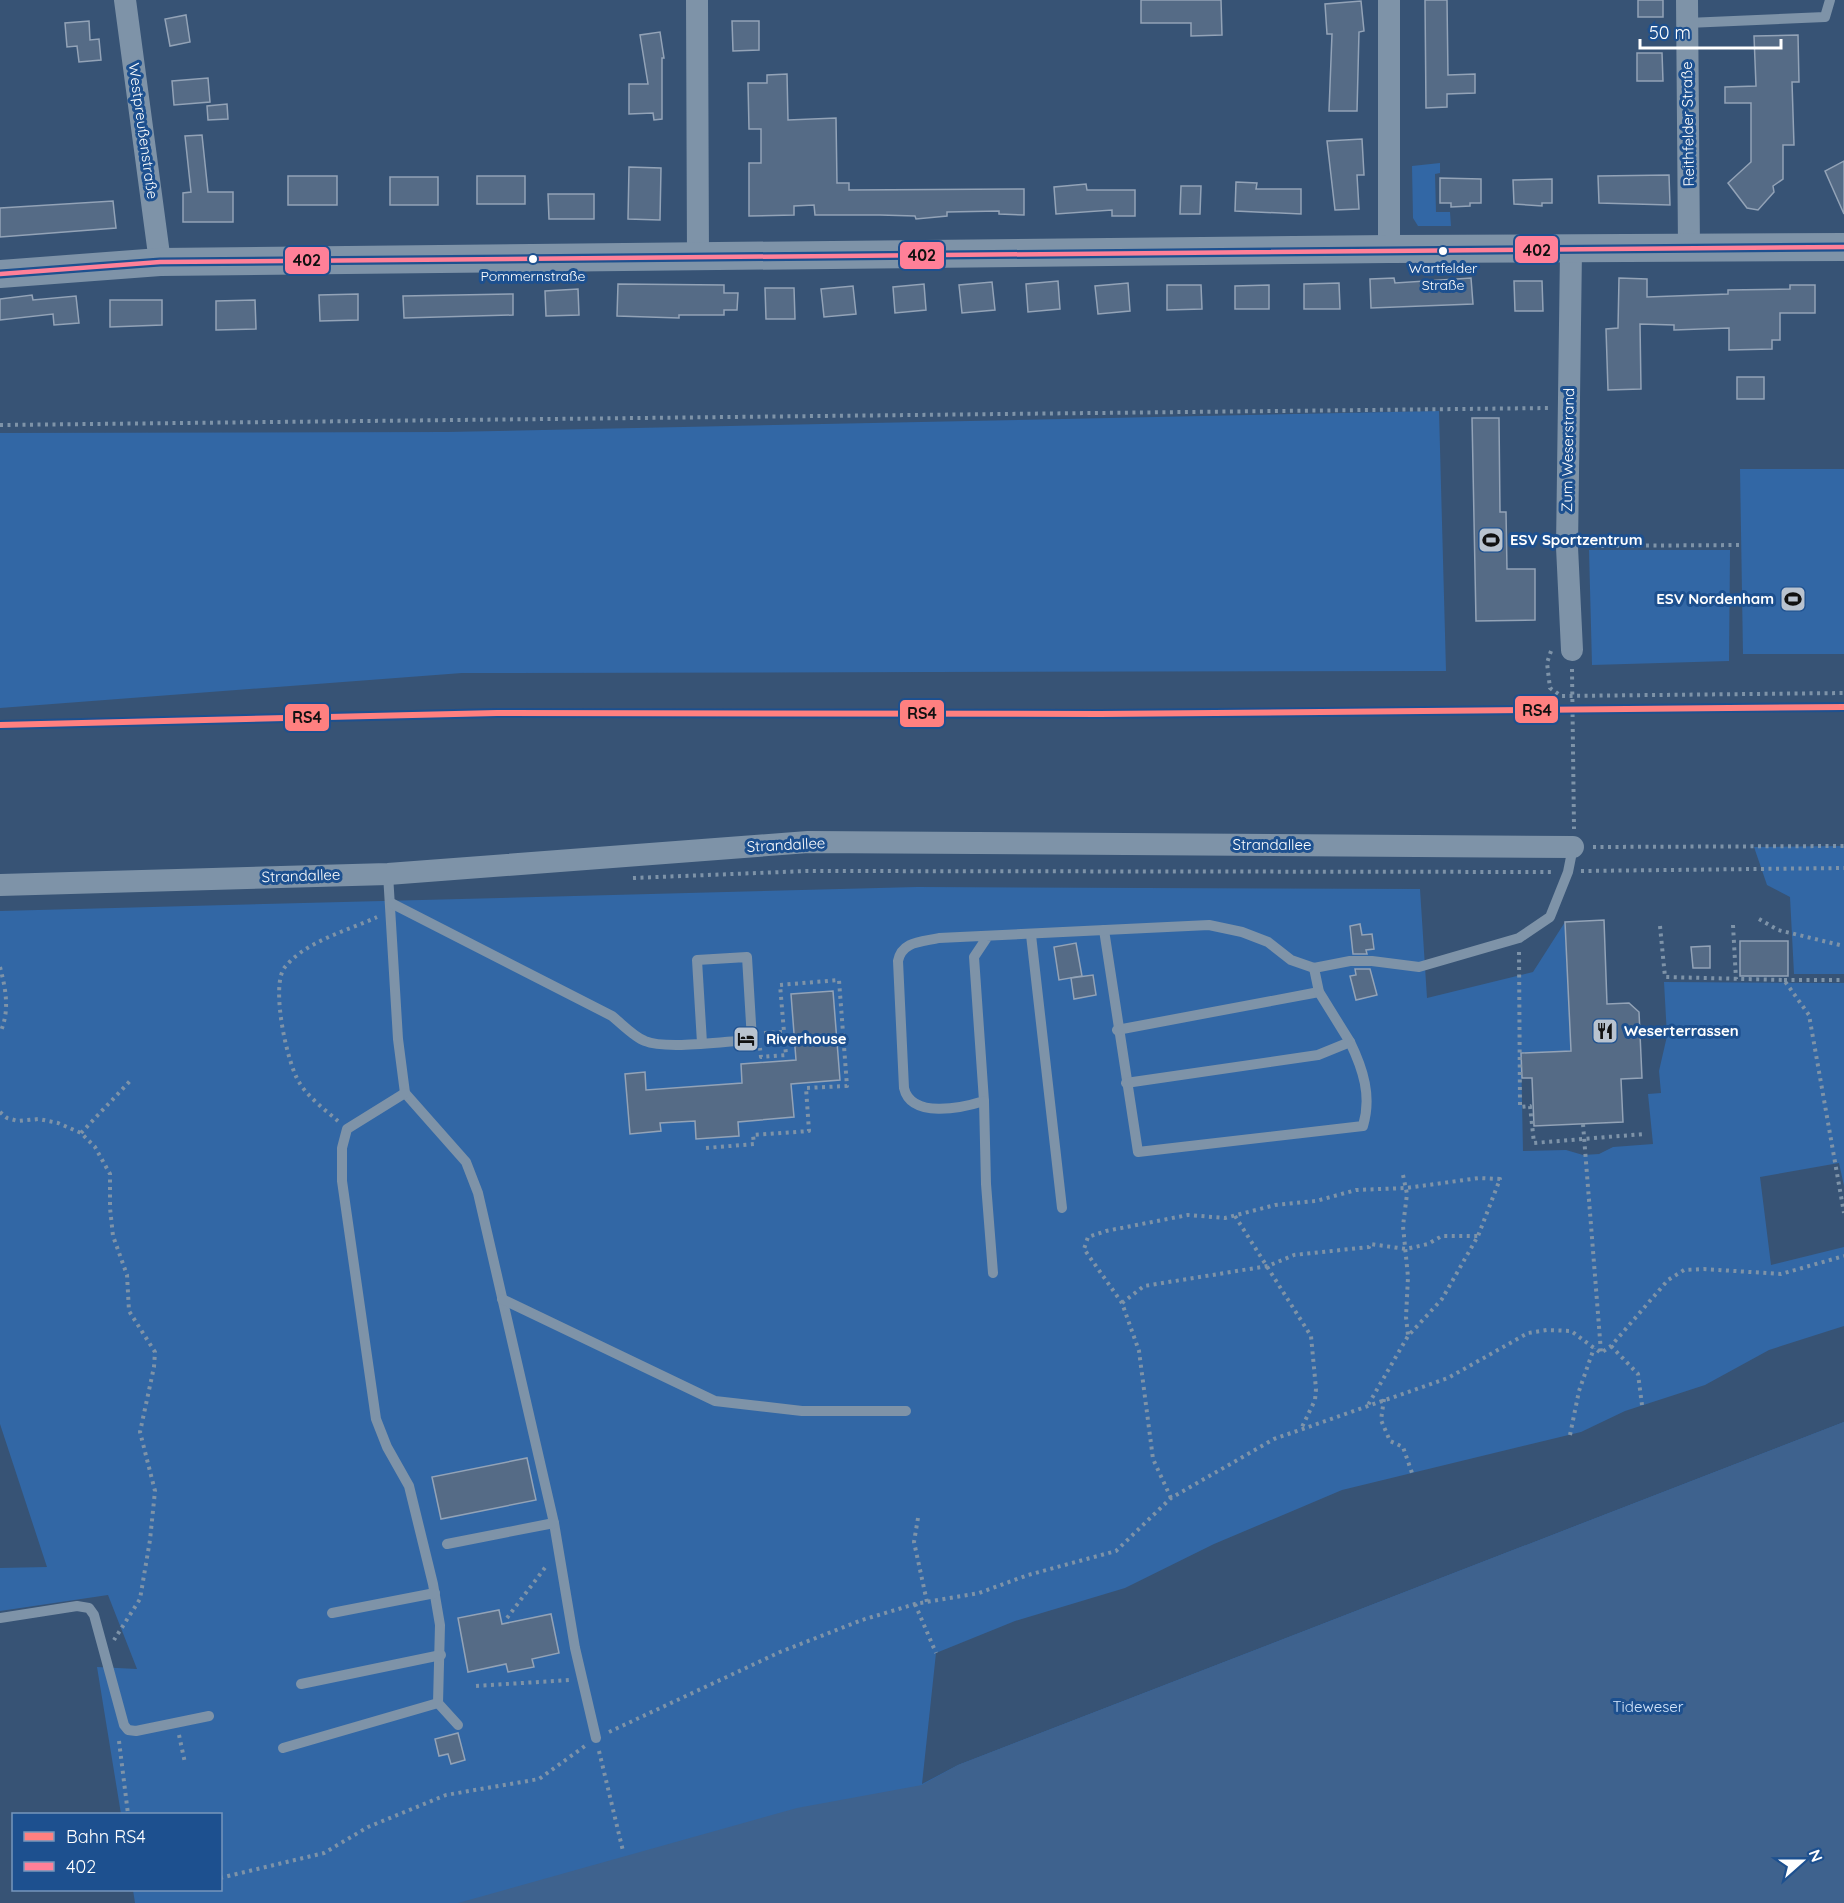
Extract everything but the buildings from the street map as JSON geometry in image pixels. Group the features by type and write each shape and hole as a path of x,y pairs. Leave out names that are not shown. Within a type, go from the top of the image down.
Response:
{"street":[{"name":"Westpreußenstraße","path":"125,0 160,262"},
{"path":"697,0 698,257"},
{"path":"1389,0 1389,249"},
{"name":"Reithfelder Straße","path":"1687,0 1689,249"},
{"path":"0,274 160,262 1389,249 1844,247"},
{"name":"Zum Weserstrand","path":"1571,250 1567,547 1571,643"},
{"name":"Strandallee","path":"0,885 388,874 808,842 1573,847"}],"lane":[{"path":"1687,23 1825,17 1830,0"},
{"path":"984,1101 925,1108 909,1100 903,1082 898,961 900,952 908,945 939,938 1209,926 1242,932 1268,942 1290,960 1314,968 1350,961 1372,961 1419,967 1519,938 1550,917 1568,872 1573,847"},
{"path":"388,874 392,907 398,1039 405,1093 466,1162 478,1193 554,1523 582,1679 596,1738"},
{"path":"392,907 612,1016 645,1041 662,1045 702,1043 752,1040 747,957 698,960 702,1043"},
{"path":"1104,930 1117,1030 1138,1152 1363,1126 1368,1108 1363,1068 1319,992 1314,968"},
{"path":"1031,935 1062,1208"},
{"path":"988,936 974,957 993,1273"},
{"path":"1117,1030 1319,992"},
{"path":"1126,1083 1318,1055 1350,1042"},
{"path":"405,1093 347,1129 342,1148 342,1181 376,1419 387,1447 409,1486 435,1593 440,1625 438,1703 458,1725"},
{"path":"502,1299 716,1401 802,1411 906,1411"},
{"path":"447,1544 554,1523"},
{"path":"332,1613 435,1593"},
{"path":"0,1618 77,1606 88,1608 94,1615 124,1725 128,1730 136,1731 209,1716"},
{"path":"301,1684 441,1655"},
{"path":"283,1748 438,1703"}],"path":[{"path":"0,425 1569,408"},
{"path":"1567,547 1741,545"},
{"path":"1571,643 1563,638 1553,645 1547,663 1550,688 1561,696 1844,693"},
{"path":"1573,685 1574,805"},
{"path":"1573,847 1844,846"},
{"path":"629,878 807,871 1568,872 1844,868"},
{"path":"347,1129 299,1083 292,1066 278,993 282,969 299,952 392,907"},
{"path":"1759,919 1778,930 1844,946"},
{"path":"1733,924 1736,979"},
{"path":"1660,926 1665,977 1844,980"},
{"path":"1519,938 1520,1107 1530,1106 1534,1143 1644,1134"},
{"path":"0,967 6,990 7,1019 0,1033"},
{"path":"706,1148 754,1144 753,1135 809,1131 806,1089 847,1086 839,980 780,985 786,1055 761,1057 760,1046"},
{"path":"1784,980 1809,1015 1844,1213"},
{"path":"81,1133 131,1080"},
{"path":"0,1112 7,1119 58,1123 81,1133 95,1147 110,1174 113,1236 127,1275 129,1311 155,1352 140,1432 155,1491 150,1540 140,1599 105,1655"},
{"path":"1583,1124 1601,1353"},
{"path":"1403,1175 1406,1188 1403,1226 1408,1277 1406,1317 1408,1336"},
{"path":"1171,1498 1154,1459 1139,1351 1122,1302 1083,1249 1088,1238 1106,1231 1188,1215 1225,1218 1275,1205 1316,1201 1356,1191 1406,1188 1479,1178 1500,1179 1478,1236 1442,1299 1408,1336 1368,1405"},
{"path":"1235,1216 1311,1336 1315,1400 1301,1429"},
{"path":"1122,1302 1144,1286 1268,1266 1294,1255 1370,1247 1370,1244 1406,1248 1428,1244 1442,1236 1478,1236"},
{"path":"1601,1353 1611,1346 1668,1280 1684,1270 1704,1269 1781,1274 1844,1256"},
{"path":"222,1878 313,1857 335,1848 368,1827 446,1795 539,1779 596,1738 780,1652 862,1620 915,1604 979,1593 1028,1575 1116,1551 1171,1498 1274,1439 1448,1378 1528,1333 1547,1330 1571,1331 1601,1353"},
{"path":"1611,1346 1638,1374 1642,1405"},
{"path":"1570,1435 1579,1391 1594,1348"},
{"path":"1384,1399 1381,1420 1390,1441 1402,1447 1412,1473"},
{"path":"918,1518 914,1542 927,1602"},
{"path":"507,1618 559,1550"},
{"path":"915,1604 936,1653"},
{"path":"476,1686 582,1679"},
{"path":"177,1723 185,1764"},
{"path":"596,1738 623,1851"},
{"path":"121,1745 128,1813"}],"green space":[{"path":"1440,163 1440,173 1435,174 1436,212 1450,212 1451,226 1418,226 1413,218 1412,166"},
{"path":"1439,411 1446,671 462,673 0,708 0,433 447,432"},
{"name":"ESV Nordenham","path":"1740,469 1844,469 1844,654 1743,654"},
{"path":"1589,550 1730,550 1729,661 1592,665"},
{"path":"1844,846 1844,974 1794,974 1790,897 1767,885 1754,847"},
{"path":"917,887 1420,889 1427,998 1533,972 1565,922 1571,1051 1521,1053 1523,1151 1566,1150 1583,1155 1599,1154 1613,1147 1653,1144 1648,1094 1661,1093 1659,1071 1667,1036 1664,982 1844,983 1844,1186 1839,1163 1760,1177 1771,1265 1844,1247 1844,1326 1769,1350 1705,1385 1625,1411 1581,1432 1342,1490 1214,1544 1125,1588 1015,1621 936,1653 922,1784 958,1765 1844,1422 1844,1903 135,1903 133,1891 222,1891 222,1813 121,1813 97,1667 137,1669 108,1595 0,1611 0,1568 47,1567 0,1424 0,911"}],"shaded area":[{"name":"Tideweser","path":"1844,1422 1844,1903 458,1903 797,1808 922,1785 958,1765"}],"rail line":[{"name":"RS4","path":"0,725 497,713 1100,714 1844,707"}],"transit line":[{"name":"402","path":"0,274 160,262 1844,247"}],"place":[{"name":"Wartfelder Straße","path":"1443,251"},
{"name":"Pommernstraße","path":"533,259"},
{"name":"ESV Sportzentrum","path":"1491,540"},
{"name":"ESV Nordenham","path":"1793,599"},
{"name":"Weserterrassen","path":"1605,1031"},
{"name":"Riverhouse","path":"746,1039"}]}
